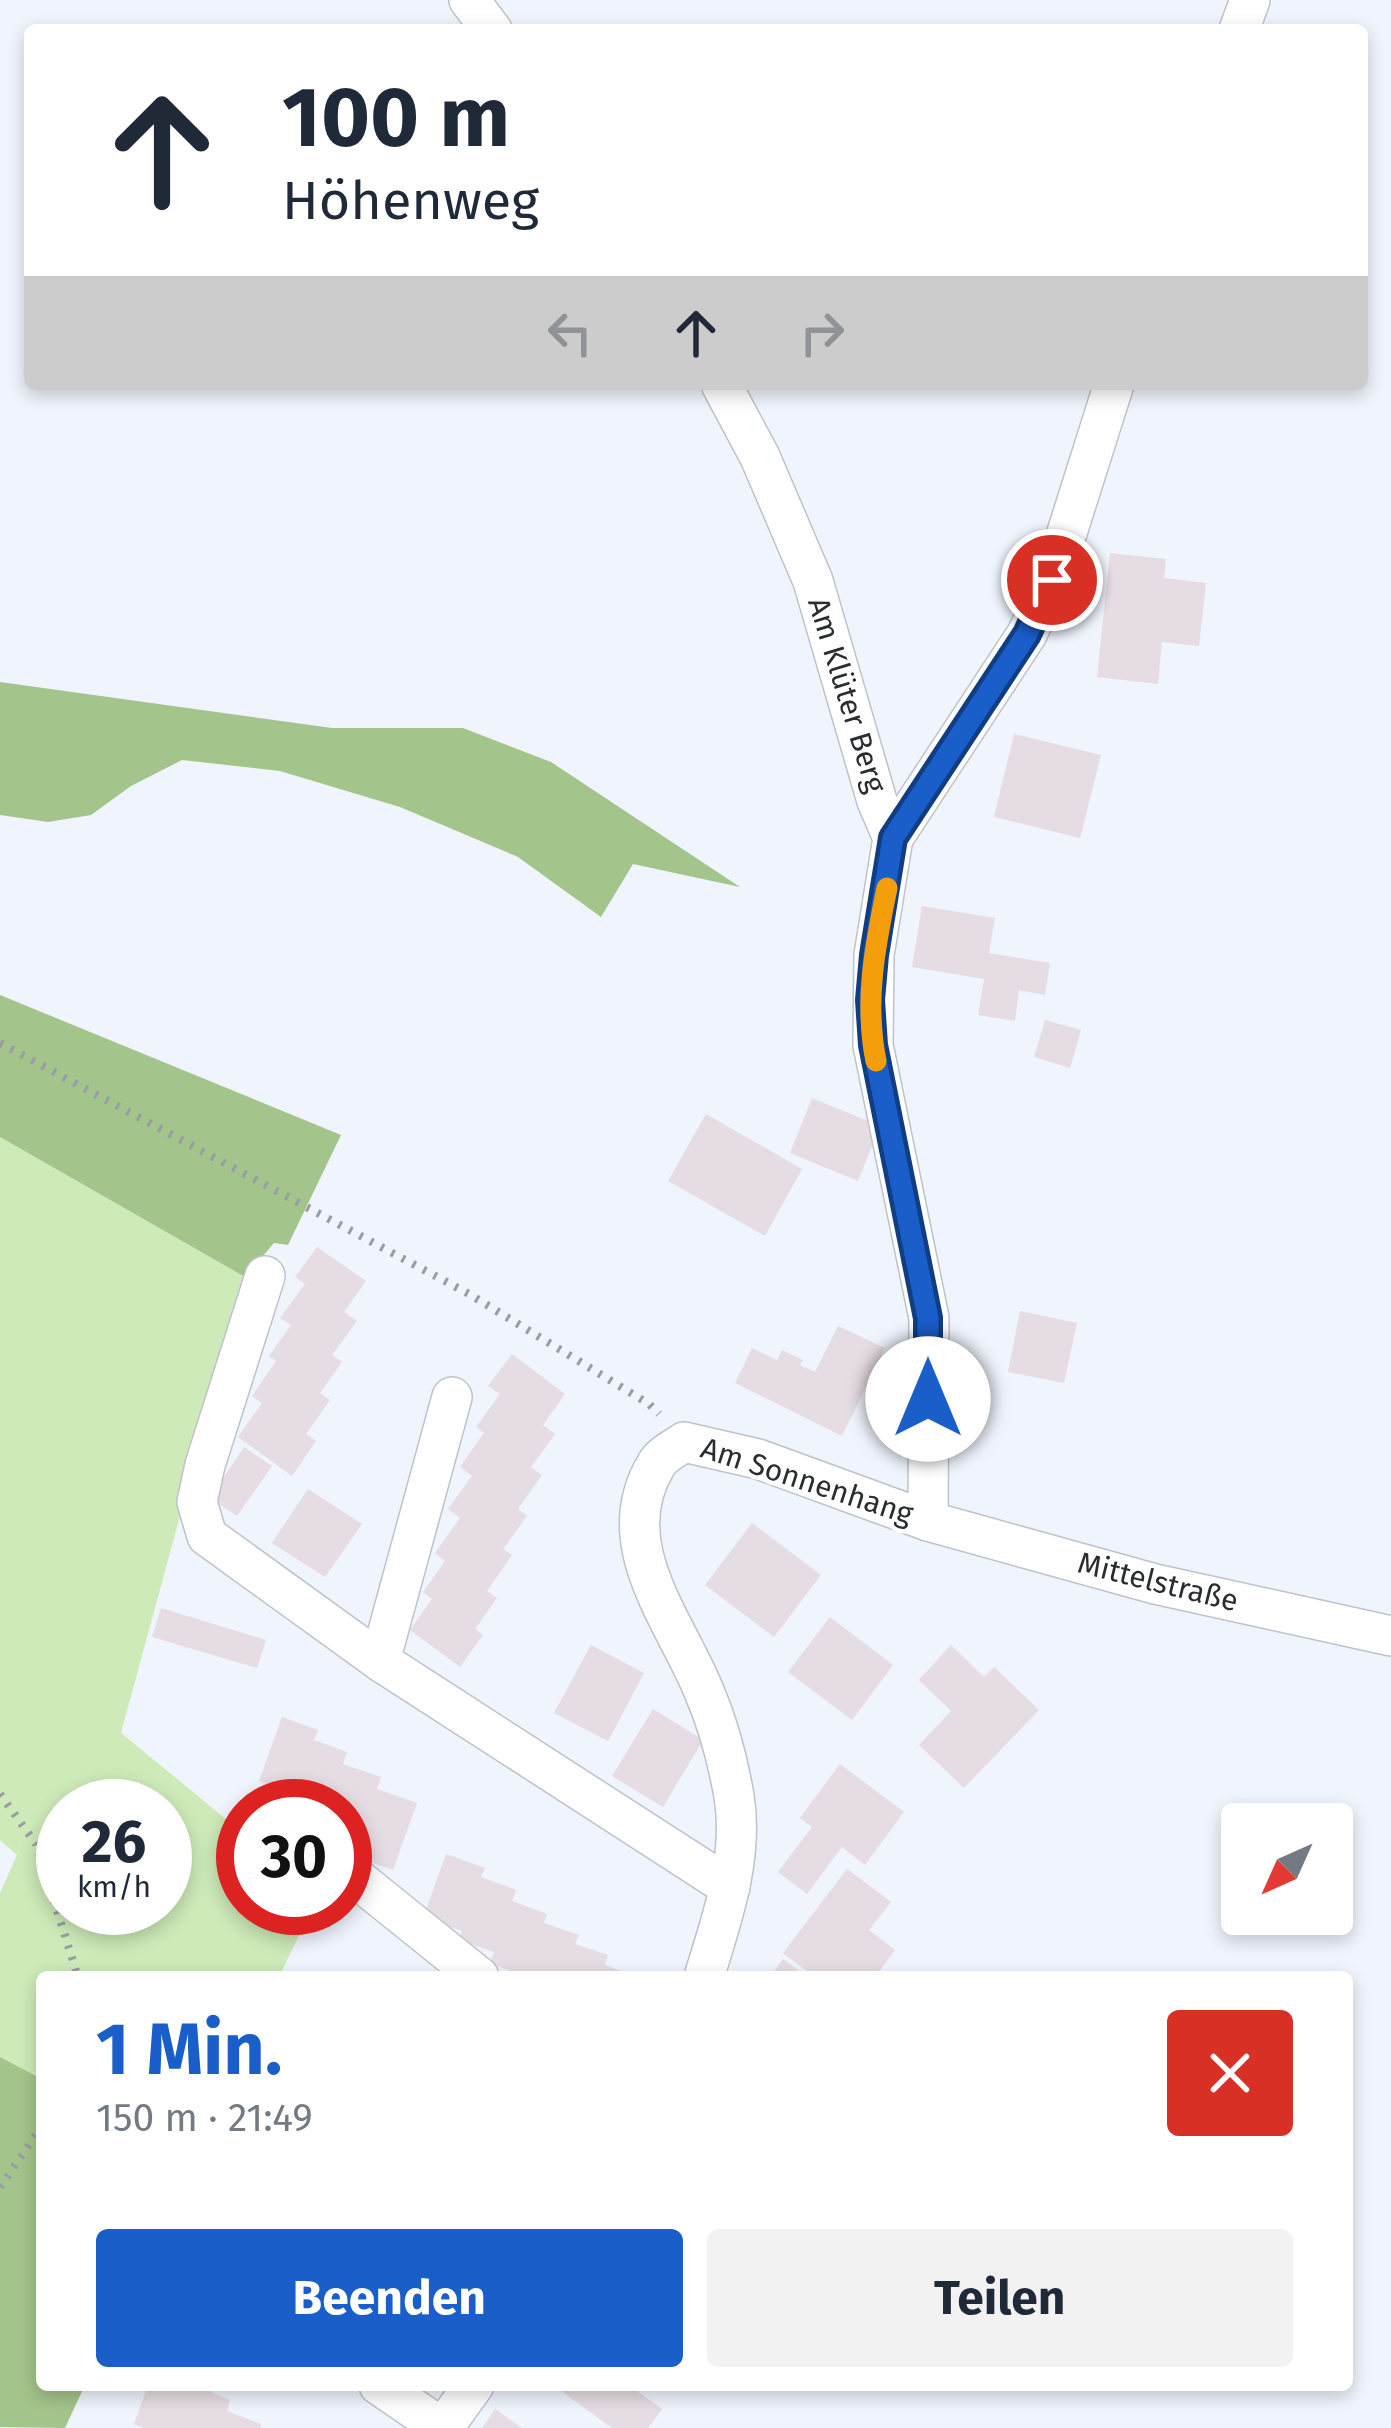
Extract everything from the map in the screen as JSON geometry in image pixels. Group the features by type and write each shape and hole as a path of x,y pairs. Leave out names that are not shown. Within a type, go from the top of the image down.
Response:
{"street":[{"path":"469,0 487,24"},
{"name":"Am Klüter Berg","path":"725,390 760,457 813,581 893,838 870,1000 873,1045 928,1318 928,1521"},
{"path":"893,838 1027,634 1052,580 1112,390"},
{"path":"265,1276 197,1502 207,1536 380,1661 730,1887"},
{"path":"380,1661 452,1396"},
{"name":"Am Sonnenhang","path":"706,1971 736,1852 734,1797 704,1690 671,1629 645,1565 638,1514 657,1462 685,1442 758,1459 928,1521"},
{"name":"Mittelstraße","path":"928,1521 1155,1584 1391,1636"},
{"path":"372,1891 472,1971"},
{"path":"389,2391 442,2428 470,2391"}],"path":[{"path":"0,1043 469,1294 650,1404 685,1442"},
{"path":"0,1794 36,1844 76,1971"},
{"path":"0,2187 36,2135"}],"green space":[{"path":"0,682 332,728 463,728 551,762 740,887 633,864 601,917 518,857 400,807 280,771 182,760 131,786 91,815 48,822 0,815"},
{"path":"0,995 341,1135 288,1245 274,1243 245,1277 0,1137"},
{"path":"0,1137 245,1277 121,1733 177,1779 36,1779 36,1935 192,1935 192,1791 216,1811 216,1935 299,1935 282,1971 36,1971 36,2076 0,2057 0,1893 17,1855 0,1840"},
{"path":"0,2057 36,2076 36,2391 82,2391 65,2428 0,2427"}],"building":[{"path":"1110,553 1166,559 1164,578 1206,583 1199,646 1162,642 1158,684 1097,677"},
{"path":"1014,734 1101,755 1080,838 994,817"},
{"path":"922,906 995,918 989,953 1050,963 1045,995 1019,990 1015,1021 978,1015 984,979 912,967"},
{"path":"1045,1020 1081,1030 1070,1068 1034,1057"},
{"path":"812,1098 880,1126 858,1181 790,1153"},
{"path":"706,1114 802,1169 765,1236 668,1181"},
{"path":"317,1247 366,1281 344,1312 357,1321 332,1355 342,1362 320,1393 330,1400 306,1434 316,1441 292,1476 238,1437 262,1403 252,1396 276,1361 269,1356 291,1325 280,1318 305,1284 295,1277"},
{"path":"1020,1311 1077,1323 1064,1383 1008,1372"},
{"path":"838,1326 885,1348 842,1436 735,1383 752,1348 777,1360 782,1350 815,1372"},
{"path":"512,1354 565,1394 543,1425 555,1434 531,1467 542,1475 518,1509 527,1516 503,1549 512,1555 487,1591 497,1598 475,1629 483,1635 460,1667 410,1630 432,1599 423,1592 445,1561 435,1553 460,1518 448,1509 472,1476 460,1467 484,1433 476,1427 500,1394 488,1386"},
{"path":"244,1447 272,1466 237,1516 210,1498"},
{"path":"308,1489 362,1524 325,1577 272,1543"},
{"path":"752,1523 821,1575 774,1637 705,1585"},
{"path":"161,1608 266,1640 257,1668 152,1637"},
{"path":"830,1617 893,1665 852,1720 788,1672"},
{"path":"591,1645 644,1673 608,1741 554,1713"},
{"path":"951,1645 984,1677 994,1667 1039,1710 964,1788 919,1745 951,1711 919,1680"},
{"path":"653,1709 703,1740 663,1807 612,1776"},
{"path":"282,1717 318,1730 314,1740 347,1752 343,1764 381,1777 377,1789 417,1803 393,1870 372,1863 372,1779 260,1779"},
{"path":"840,1764 904,1812 865,1865 842,1847 807,1894 778,1872 812,1827 800,1818"},
{"path":"446,1854 485,1868 481,1877 516,1890 512,1901 547,1914 544,1923 579,1935 575,1944 608,1955 605,1965 622,1971 510,1971 490,1963 494,1952 459,1940 462,1931 423,1918"},
{"path":"847,1869 891,1902 869,1930 895,1950 879,1971 807,1971 783,1953"},
{"path":"783,1959 799,1971 774,1971"},
{"path":"146,2391 209,2391 230,2400 227,2411 261,2424 260,2428 144,2428 134,2424"},
{"path":"561,2391 637,2391 662,2409 648,2428 612,2428"},
{"path":"495,2409 522,2428 482,2428"}],"slow traffic":[{"path":"876,1061 870,1000 887,888"}],"route":[{"path":"928,1399 928,1318 873,1045 874,955 893,838 1027,634 1052,580"}]}
